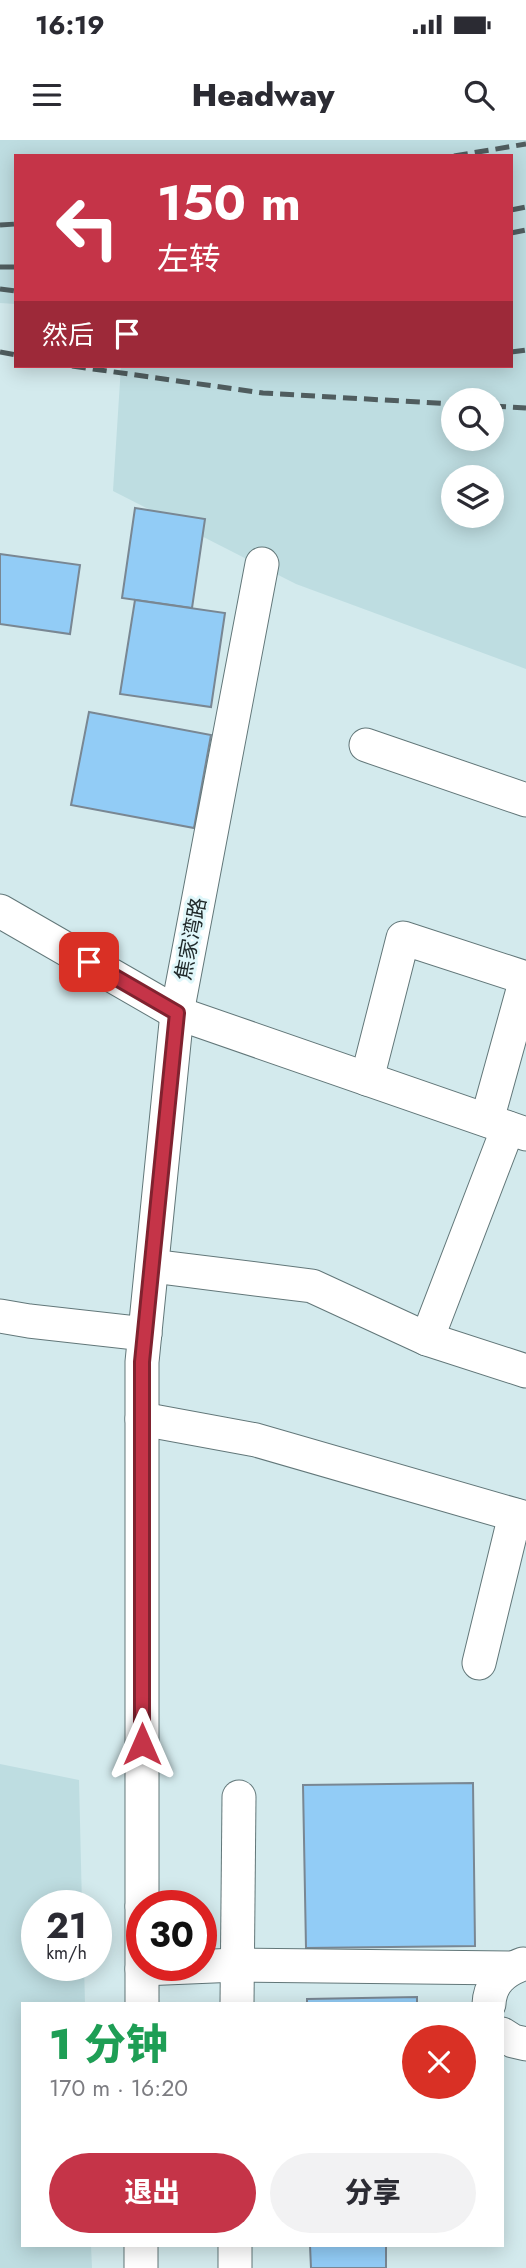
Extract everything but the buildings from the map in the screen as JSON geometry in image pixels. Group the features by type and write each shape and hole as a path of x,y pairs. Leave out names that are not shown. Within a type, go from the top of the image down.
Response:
{"street":[{"name":"焦家湾路","path":"142,1890 142,1362 177,1013 261,564"},
{"path":"366,745 526,800"},
{"path":"0,911 177,1013 507,1128"},
{"path":"367,1079 403,938 526,979 507,1128 427,1339"},
{"path":"152,1266 312,1286 427,1339 526,1371"},
{"path":"0,1315 29,1321 145,1334"},
{"path":"142,1419 256,1440 521,1517 479,1663"},
{"path":"237,2002 239,1797"},
{"path":"217,1966 518,1966"},
{"path":"489,2002 492,1987 500,1976 518,1966"},
{"name":"焦家湾路","path":"142,1981 142,2002"},
{"path":"504,2035 513,2041 526,2043"},
{"path":"141,2247 141,2268"},
{"path":"234,2268 235,2247"}],"shaded area":[{"path":"0,140 526,140 526,669 296,584 113,491 121,368 513,368 513,154 14,154 14,304 0,303"},
{"path":"0,1764 79,1780 82,1890 21,1890 21,1981 84,1981 85,2002 21,2002 21,2247 91,2247 92,2268 0,2268"}],"railway":[{"path":"466,154 526,144"},
{"path":"513,210 526,207"},
{"path":"0,225 14,224"},
{"path":"513,233 526,230"},
{"path":"0,267 14,267"},
{"path":"0,289 14,291"},
{"path":"513,352 526,350"},
{"path":"0,352 14,355"},
{"path":"86,368 263,393 441,403"},
{"path":"504,407 526,408"}],"route":[{"path":"89,962 177,1013 142,1362 142,1744"}]}
